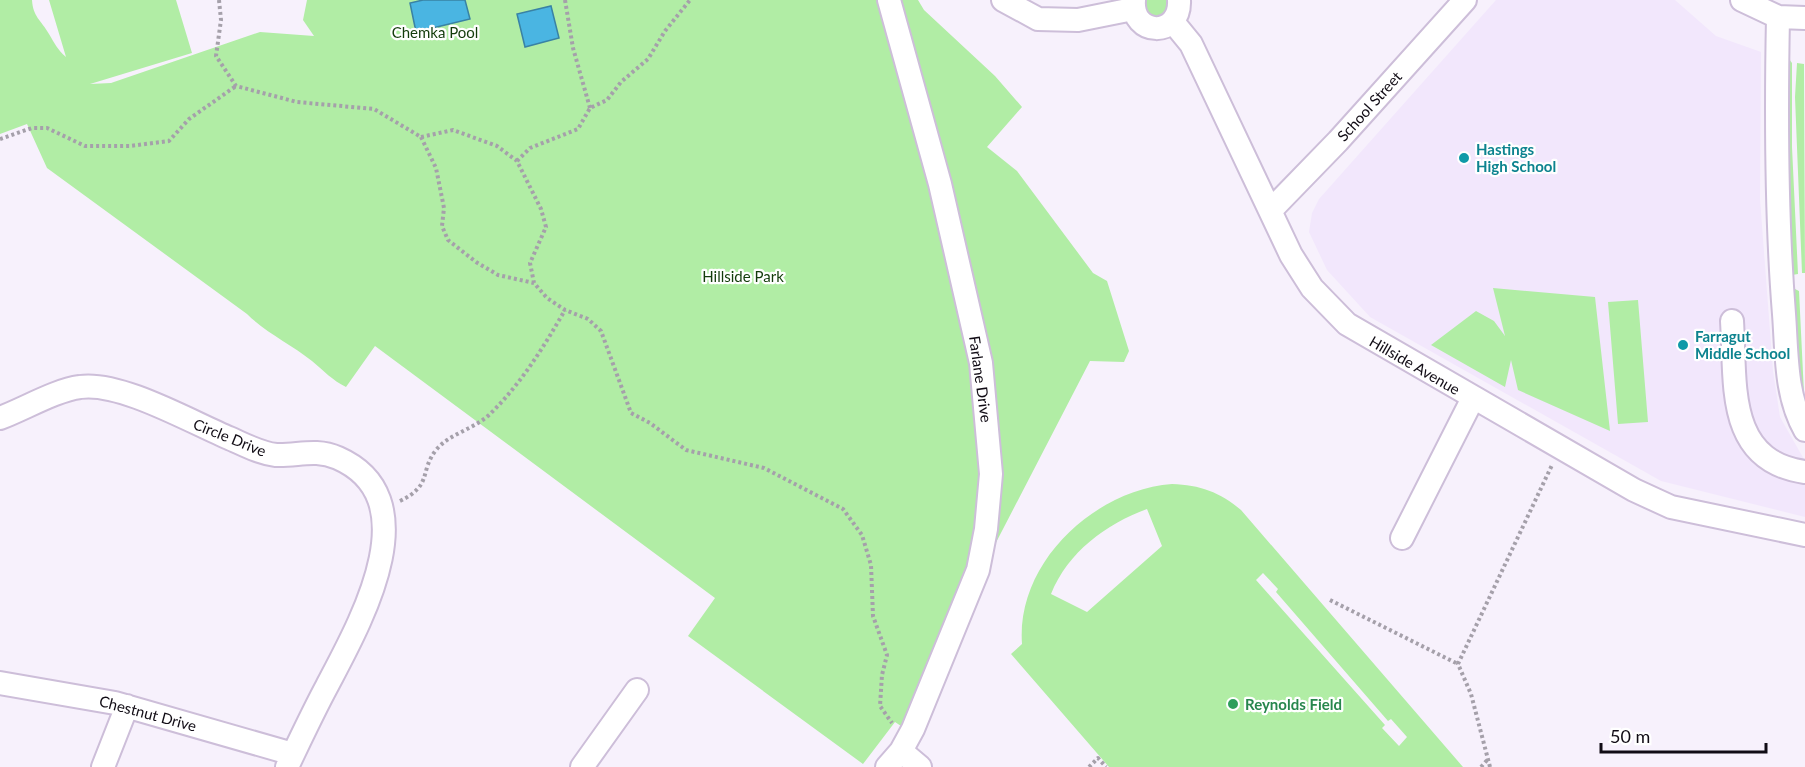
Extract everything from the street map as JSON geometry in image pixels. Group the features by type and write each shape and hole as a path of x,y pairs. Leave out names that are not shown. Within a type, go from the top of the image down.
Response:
{"street":[{"name":"Farlane Drive","path":"889,0 940,184 981,363 991,474 986,529 978,570 899,752"},
{"path":"1003,0 1038,19 1078,20 1133,4 1138,21 1152,28 1160,28 1173,22 1178,16 1179,0"},
{"name":"School Street","path":"1271,210 1338,141 1465,0"},
{"path":"1742,0 1778,17 1805,18"},
{"path":"1778,17 1777,151 1782,281 1790,395 1805,430"},
{"name":"Hillside Avenue","path":"1173,22 1191,45 1292,255 1329,309 1363,335 1634,490 1671,507 1805,536"},
{"path":"1732,321 1738,404 1741,426 1748,441 1771,462 1805,472"},
{"name":"Circle Drive","path":"0,418 77,387 104,387 130,395 253,449 276,455 318,452 338,458 358,470 372,485 382,510 384,525 382,555 356,632 290,760"},
{"path":"1402,538 1473,398"},
{"name":"Chestnut Drive","path":"0,683 127,706 290,760"},
{"path":"582,767 637,690"},
{"path":"103,767 127,706"},
{"path":"899,752 920,767"}],"path":[{"path":"219,0 221,20 216,56 236,86 297,102 374,109 420,137 436,168 444,208 442,226 448,240 476,262 498,275 534,283"},
{"path":"565,0 573,48 591,108"},
{"path":"517,161 530,148 578,129 591,108 607,100 621,82 648,59 665,31 690,0"},
{"path":"0,140 32,128 47,128 85,146 130,147 169,141 189,119 236,86"},
{"path":"420,137 453,130 497,146 517,161 542,209 546,228 530,263 534,283 547,298 565,310 588,319 601,331 631,413 651,423 686,450 764,468 843,509 862,535 871,565 873,616 887,655 882,675 880,706 889,720 899,752"},
{"path":"382,510 408,497 423,485 434,452 447,438 468,431 489,415 522,381 565,310"},
{"path":"1458,664 1552,465"},
{"path":"1330,600 1458,664 1471,694 1490,767"},
{"path":"1089,767 1098,758 1106,767"},
{"path":"1481,767 1488,759"}],"shaded area":[{"path":"1496,0 1675,0 1716,36 1761,52 1760,199 1773,371 1780,417 1805,461 1805,517 1661,481 1370,317 1327,270 1309,232 1312,213 1319,199"}],"green space":[{"name":"Hillside Park","path":"0,0 32,0 36,15 66,57 49,0 176,0 192,53 90,84 111,83 260,32 314,36 303,20 307,0 918,0 924,10 995,76 1022,107 987,147 1017,171 1093,273 1107,281 1129,351 1124,362 1090,361 901,726 895,722 863,764 688,636 715,598 375,346 346,387 47,168 27,124 0,134"},
{"path":"1145,0 1169,0 1169,9 1156,17 1147,13"},
{"path":"1789,59 1792,63 1792,147 1798,274 1792,275 1789,225"},
{"path":"1797,63 1804,64 1805,273 1802,273 1795,97"},
{"path":"1493,288 1595,297 1610,431 1518,390 1511,360 1505,387 1431,345 1476,311 1494,321 1505,336"},
{"path":"1793,288 1799,291 1805,414 1797,355"},
{"path":"1638,300 1648,422 1618,424 1608,302"},
{"path":"1172,484 1192,486 1217,494 1241,510 1463,767 1109,767 1011,654 1022,644 1024,614 1032,586 1046,559 1066,536 1089,516 1115,500 1143,489","holes":["1147,509 1162,546 1087,612 1051,594 1067,565 1090,541 1117,523","1263,573 1278,589 1276,592 1388,721 1391,719 1407,737 1399,746 1382,728 1385,725 1256,580"]}],"water":[{"path":"423,0 465,0 470,19 416,32 410,3"},
{"path":"551,6 559,38 525,47 517,14"}],"place":[{"name":"Hastings High School","path":"1464,158"},
{"name":"Farragut Middle School","path":"1683,345"},
{"name":"Reynolds Field","path":"1233,704"}],"park label":[{"name":"Chemka Pool","path":"435,32"}]}
